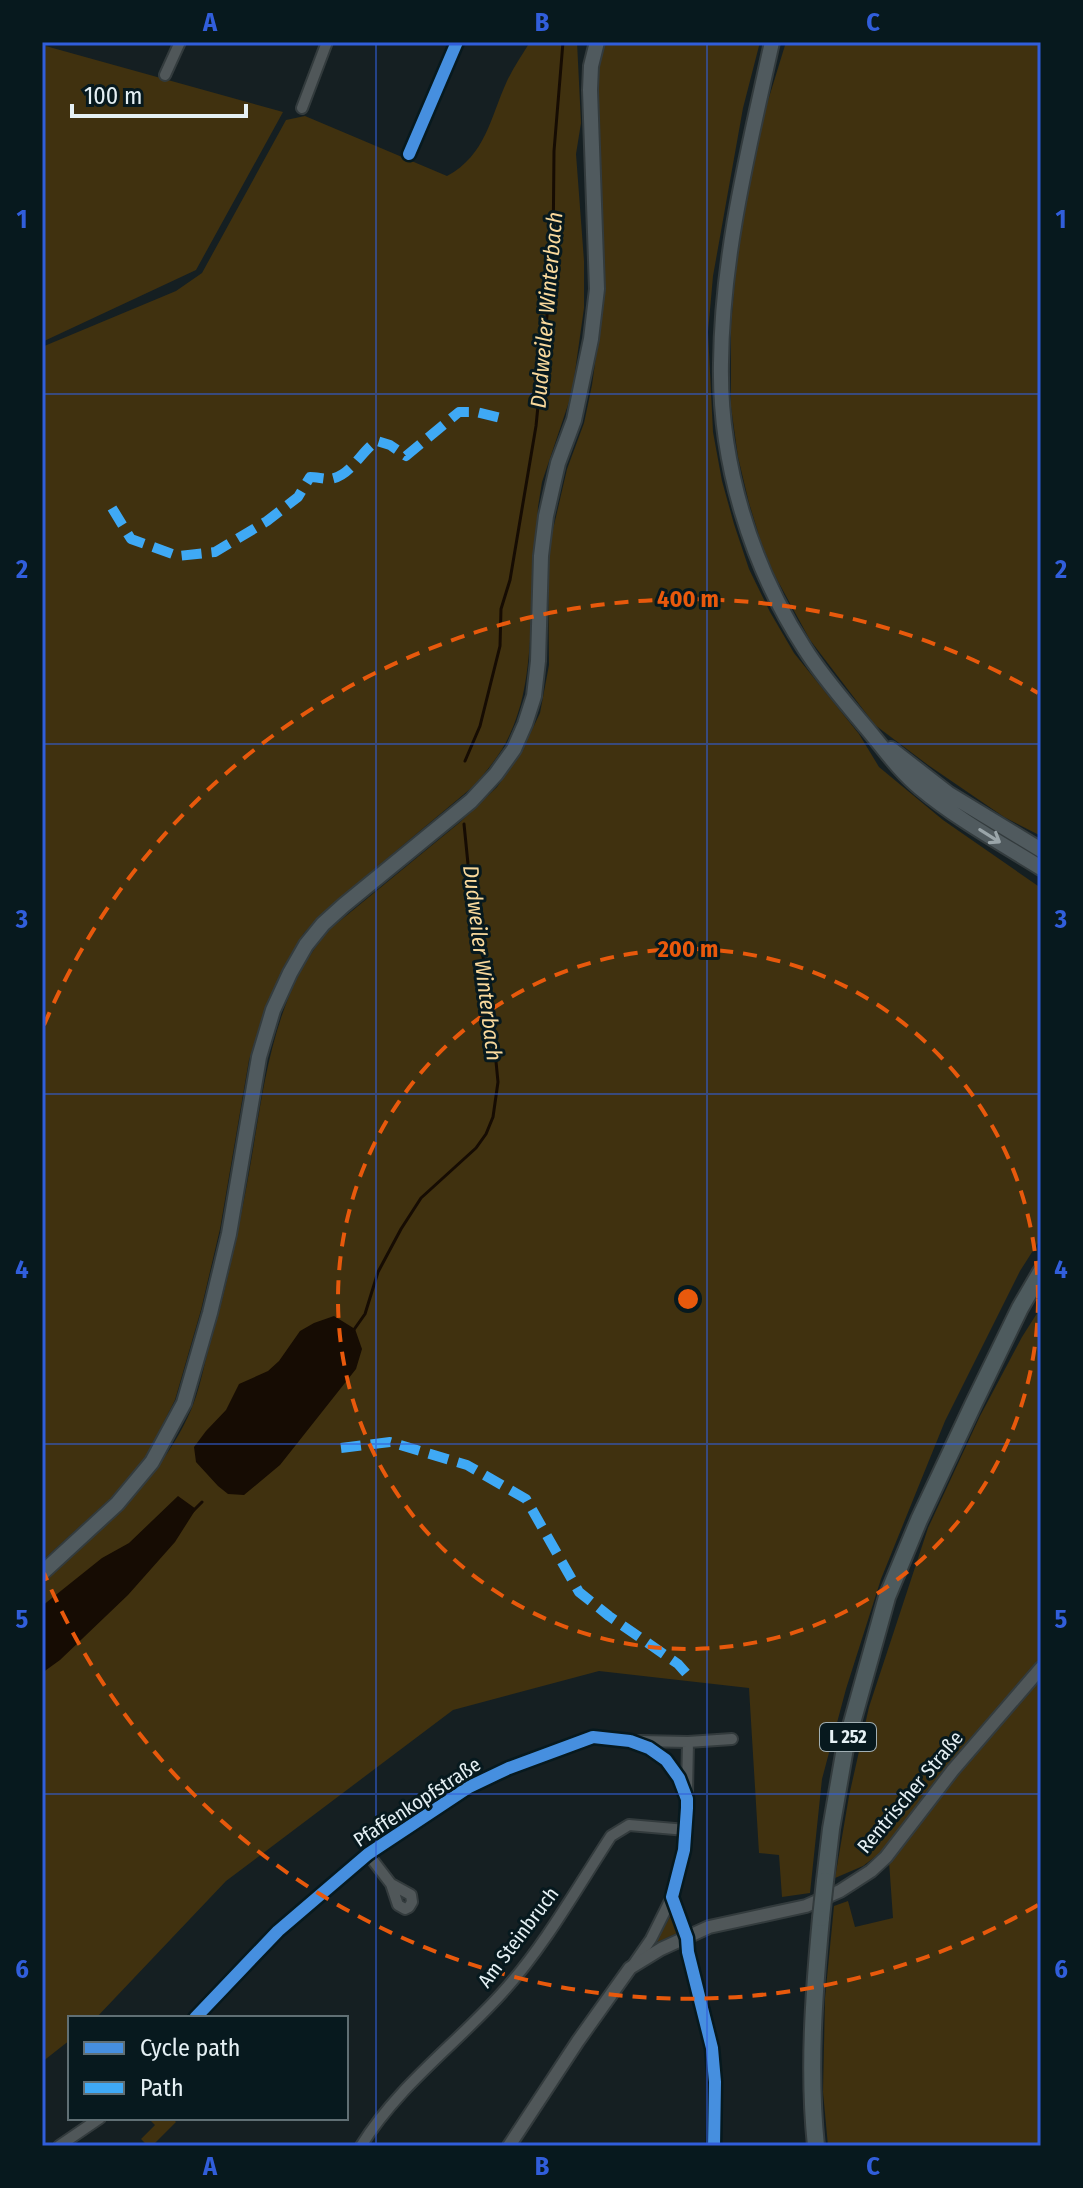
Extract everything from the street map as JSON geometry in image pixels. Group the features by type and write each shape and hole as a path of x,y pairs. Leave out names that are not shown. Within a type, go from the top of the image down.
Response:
{"highway":[{"name":"L 252","path":"816,2146 812,2056 815,1978 831,1829 845,1748 887,1597 919,1520 1041,1272"},
{"name":"L 252","path":"1005,1340 1041,1287"}],"main road":[{"path":"42,1573 117,1504 144,1473 168,1437 184,1403 229,1234 259,1057 273,1010 298,959 306,945 334,915 471,801 514,749 525,724 534,696 538,661 541,556 546,516 558,463 574,420 591,339 597,289 590,90 591,66 597,42"},
{"path":"774,42 731,237 724,295 722,399 739,505 768,582 805,650 896,766 948,809 1041,868"},
{"path":"869,731 949,794 1041,848"}],"street":[{"path":"165,75 180,42"},
{"path":"302,108 327,42"},
{"path":"409,154 457,42"},
{"name":"Rentrischer Straße","path":"509,2146 630,1968 661,1949 709,1927 806,1906 840,1891 871,1871 886,1857 953,1770 1041,1668"},
{"name":"Pfaffenkopfstraße","path":"197,2016 278,1931 368,1854 469,1787 509,1768 593,1737 688,1742 732,1739"},
{"name":"Pfaffenkopfstraße","path":"630,1741 649,1748 666,1760 679,1778 687,1799"},
{"name":"Pfaffenkopfstraße","path":"630,1968 651,1939 672,1897 684,1850 688,1742"},
{"name":"Am Steinbruch","path":"361,2146 377,2120 421,2071 491,2005 522,1969 611,1836 629,1825 686,1830"},
{"name":"Pfaffenkopfstraße","path":"368,1854 391,1884"},
{"path":"672,1897 687,1938 712,2048 714,2146"},
{"path":"63,2145 97,2120"}],"shaded area":[{"path":"530,42 577,42 581,123 576,154 584,261 584,308 572,393 542,482 528,659 516,719 503,748 475,785 329,907 304,933 284,966 265,1010 249,1060 220,1229 175,1400 146,1457 111,1498 42,1561 42,347 176,291 202,273 286,120 305,116 447,176 470,158 479,146 509,76"},
{"path":"605,42 760,42 743,108 713,276 708,332 713,432 722,481 749,569 770,612 794,653 859,734 879,767 943,820 1041,888 1041,1238 1020,1271 945,1421 881,1579 846,1689 822,1779 810,1893 782,1897 779,1855 759,1853 749,1688 599,1671 453,1710 226,1881 98,2016 68,2016 68,2042 42,2062 42,1583 106,1525 145,1482 163,1460 191,1410 232,1260 274,1042 295,982 311,954 330,929 459,823 497,787 521,753 540,713 549,665 548,551 567,469 584,423 601,320 604,273 595,89"},
{"path":"786,42 1041,42 1041,836 1004,817 875,725 810,640 774,574 761,542 738,457 731,407 731,326 738,243 759,130"},
{"path":"42,45 283,112 196,270 42,342"},
{"path":"1041,1307 1041,2146 828,2146 823,2092 825,1998 834,1906 848,1901 855,1927 893,1918 888,1847 863,1866 835,1878 869,1707 928,1528 980,1416"},
{"path":"334,1316 355,1329 362,1349 356,1369 280,1465 244,1495 228,1494 196,1462 194,1447 226,1410 239,1384 268,1371 300,1331"},
{"path":"178,1496 196,1509 175,1542 128,1595 60,1660 42,1673 42,1606 102,1558 129,1543"},
{"path":"670,1917 674,1919 677,1933 658,1942 657,1940"},
{"path":"150,2120 176,2122 152,2146 148,2146 141,2139 155,2125"}],"waterway":[{"name":"Dudweiler Winterbach","path":"465,761 480,726 500,646 501,609 510,580 536,426 553,255 554,151 563,42"},
{"name":"Dudweiler Winterbach","path":"353,1331 365,1314 378,1272 421,1198 476,1148 493,1117 498,1082 490,1000 464,824"},
{"name":"Dudweiler Winterbach","path":"193,1511 202,1502"}],"marked path":[{"path":"112,508 131,539 178,556 215,552 267,521 298,497 310,477 337,477 377,441 390,445 406,456 459,412 476,412 505,419"},
{"path":"341,1448 390,1442 467,1465 526,1499 579,1592 686,1673"}],"cycle path":[{"path":"409,154 457,42"},
{"path":"197,2016 278,1931 368,1854 469,1787 509,1768 593,1737 630,1741 649,1748 666,1760 679,1778 687,1799 684,1850 672,1897 687,1938 712,2048 714,2146"}]}
